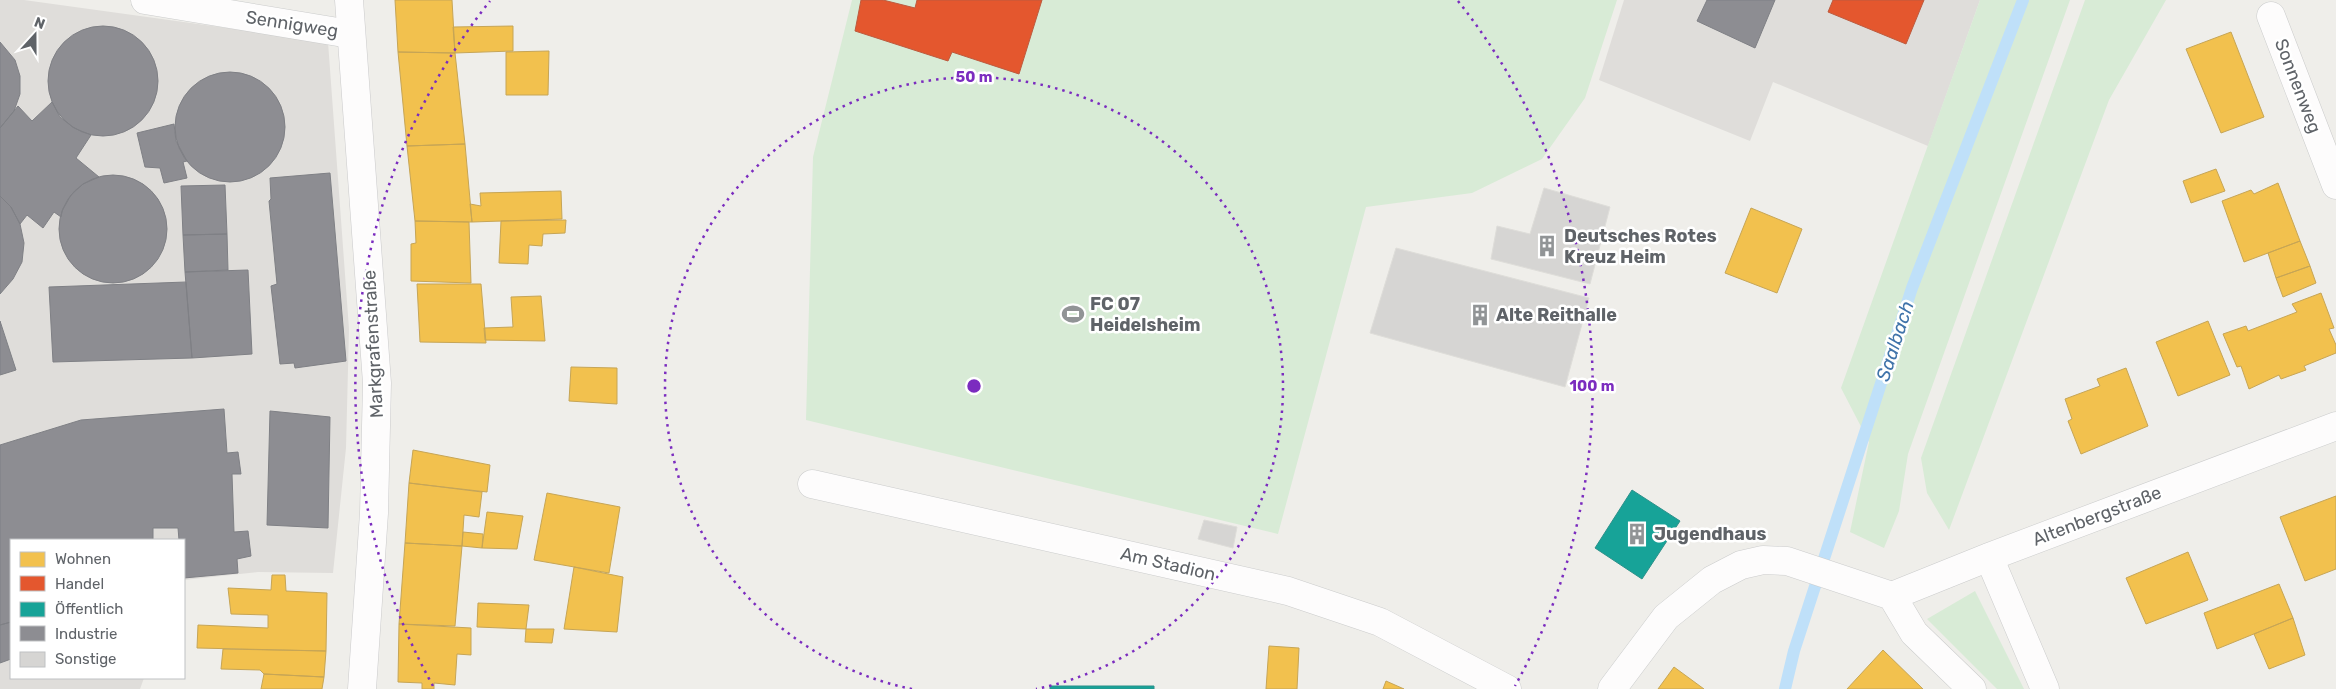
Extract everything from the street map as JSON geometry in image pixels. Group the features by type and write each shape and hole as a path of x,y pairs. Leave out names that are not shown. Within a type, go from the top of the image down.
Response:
{"street":[{"name":"Sennigweg","path":"145,0 350,34"},
{"name":"Markgrafenstraße","path":"349,0 377,383 374,513 362,689"},
{"name":"Sonnenweg","path":"2271,16 2336,185"},
{"name":"Altenbergstraße","path":"1892,596 1989,557 2336,426"},
{"name":"Am Stadion","path":"812,484 1288,591 1380,622 1507,689"},
{"path":"1989,557 2045,689"},
{"path":"1612,689 1666,617 1712,580 1741,566 1763,560 1787,561 1892,596 1914,633 1972,689"}],"shaded area":[{"path":"0,0 24,0 328,42 349,329 346,448 333,573 258,572 185,580 185,539 10,539 10,679 144,679 140,689 0,689"},
{"path":"1624,0 1980,0 1928,146 1773,82 1750,141 1599,80"}],"green space":[{"name":"FC 07 Heidelsheim","path":"852,0 1617,0 1585,98 1542,159 1472,193 1366,207 1278,534 806,420 813,157"},
{"path":"1980,0 2070,0 1908,454 1899,511 1884,548 1850,532 1869,442 1841,388"},
{"path":"2085,0 2166,0 2109,100 1949,530 1927,493 1921,458"},
{"path":"1975,591 2024,689 1997,689 1927,619"}],"building: Wohnen":[{"path":"395,0 452,0 455,53 398,52"},
{"path":"513,26 513,51 455,53 453,27"},
{"path":"2231,32 2264,117 2221,133 2186,49"},
{"path":"549,51 548,95 506,95 506,52"},
{"path":"398,52 455,53 465,144 407,146"},
{"path":"465,144 472,222 415,221 407,146"},
{"path":"2216,169 2225,191 2191,203 2183,181"},
{"path":"2278,183 2300,241 2244,262 2222,201 2251,190 2254,194"},
{"path":"561,191 562,219 472,222 470,204 481,206 480,193"},
{"path":"1751,208 1802,229 1777,293 1725,273"},
{"path":"566,220 565,233 543,234 542,246 529,245 528,264 499,263 501,221"},
{"path":"415,221 469,222 471,283 411,281 411,244 416,243"},
{"path":"2300,241 2310,266 2276,278 2268,253"},
{"path":"2310,266 2316,283 2283,297 2276,278"},
{"path":"417,284 481,284 486,343 420,342"},
{"path":"2321,293 2334,328 2329,329 2336,345 2336,353 2304,366 2306,370 2281,379 2279,375 2249,389 2241,366 2237,367 2223,334 2246,326 2248,331 2297,312 2292,304"},
{"path":"541,296 545,341 485,340 484,328 513,327 511,297"},
{"path":"2208,321 2230,375 2178,396 2156,342"},
{"path":"571,367 617,368 617,404 569,401"},
{"path":"2126,368 2148,426 2081,454 2068,421 2072,419 2065,399 2100,386 2097,379"},
{"path":"413,450 490,465 487,492 409,483"},
{"path":"409,483 482,492 479,517 464,515 462,546 405,543"},
{"path":"547,493 620,507 609,573 534,560"},
{"path":"2336,496 2336,569 2305,581 2280,517"},
{"path":"487,512 523,516 517,549 482,548"},
{"path":"463,532 483,534 482,548 462,546"},
{"path":"405,543 462,546 455,626 399,624"},
{"path":"2188,552 2208,600 2146,624 2126,578"},
{"path":"574,567 623,577 617,632 564,629"},
{"path":"272,575 285,575 286,591 327,593 326,651 197,648 198,625 268,628 268,615 231,614 228,588 271,590"},
{"path":"2279,584 2293,618 2217,649 2204,613"},
{"path":"478,603 529,605 526,629 477,627"},
{"path":"2293,618 2305,655 2269,669 2254,634"},
{"path":"399,624 471,628 471,655 457,654 455,685 434,683 434,689 422,689 422,683 398,682"},
{"path":"526,629 554,629 552,643 525,642"},
{"path":"1269,646 1299,648 1297,689 1266,689"},
{"path":"223,649 326,651 324,677 264,674 260,670 221,669"},
{"path":"1883,650 1923,689 1847,689"},
{"path":"1674,667 1704,689 1658,689"},
{"path":"264,674 324,677 322,689 261,689"},
{"path":"1386,681 1404,689 1383,689"}],"building: Handel":[{"path":"861,0 883,0 915,8 917,0 1042,0 1019,74 952,52 948,61 855,31"},
{"path":"1833,0 1924,0 1906,44 1828,12"}],"building: Öffentlich":[{"name":"Jugendhaus","path":"1632,490 1680,521 1642,579 1595,548"},
{"path":"1050,686 1154,686 1154,689 1050,689"}],"building: Industrie":[{"path":"1707,0 1775,0 1755,48 1697,21"},
{"path":"103,26 124,30 142,42 154,60 158,81 154,102 142,120 124,132 103,136 82,132 64,120 52,102 48,81 52,60 64,42 82,30"},
{"path":"0,42 15,60 20,76 20,94 14,111 0,128"},
{"path":"230,72 251,76 269,88 281,106 285,127 281,148 269,166 251,178 230,182 209,178 191,166 179,148 175,127 179,106 191,88 209,76"},
{"path":"52,102 60,117 74,128 91,135 76,158 99,177 83,184 71,195 62,211 61,217 54,212 43,228 27,215 20,224 11,207 0,196 0,128 18,106 32,121"},
{"path":"174,124 176,141 187,161 183,162 187,178 164,183 160,168 145,167 137,133"},
{"path":"330,173 346,361 295,368 294,363 280,364 271,286 277,284 269,201 271,199 270,178"},
{"path":"113,175 134,179 151,191 163,208 167,229 163,250 151,267 134,279 113,283 92,279 75,267 63,250 59,229 63,208 75,191 92,179"},
{"path":"225,185 227,234 183,235 181,186"},
{"path":"0,196 11,207 20,224 24,243 22,262 13,279 0,294"},
{"path":"227,234 228,270 185,272 183,235"},
{"path":"248,270 252,354 192,358 185,272"},
{"path":"186,282 192,358 53,362 49,287"},
{"path":"0,321 16,370 0,375"},
{"path":"224,409 227,453 238,452 241,474 232,474 234,532 248,531 251,556 237,559 238,573 185,578 185,539 179,539 178,528 153,528 153,539 10,539 10,622 0,625 0,445 81,420"},
{"path":"270,411 330,417 328,528 267,525"},
{"path":"10,622 10,659 0,663 0,625"}],"building: Sonstige":[{"name":"Deutsches Rotes Kreuz Heim","path":"1544,188 1610,207 1590,284 1491,259 1497,226 1530,234"},
{"name":"Alte Reithalle","path":"1396,248 1589,298 1565,387 1370,333"},
{"path":"1204,520 1237,527 1233,548 1198,539"}],"waterway":[{"name":"Saalbach","path":"1785,689 1794,651 1912,288 2023,0"}],"place":[{"name":"Deutsches Rotes Kreuz Heim","path":"1547,246"},
{"name":"FC 07 Heidelsheim","path":"1073,314"},
{"name":"Alte Reithalle","path":"1480,315"},
{"name":"Jugendhaus","path":"1637,534"}]}
